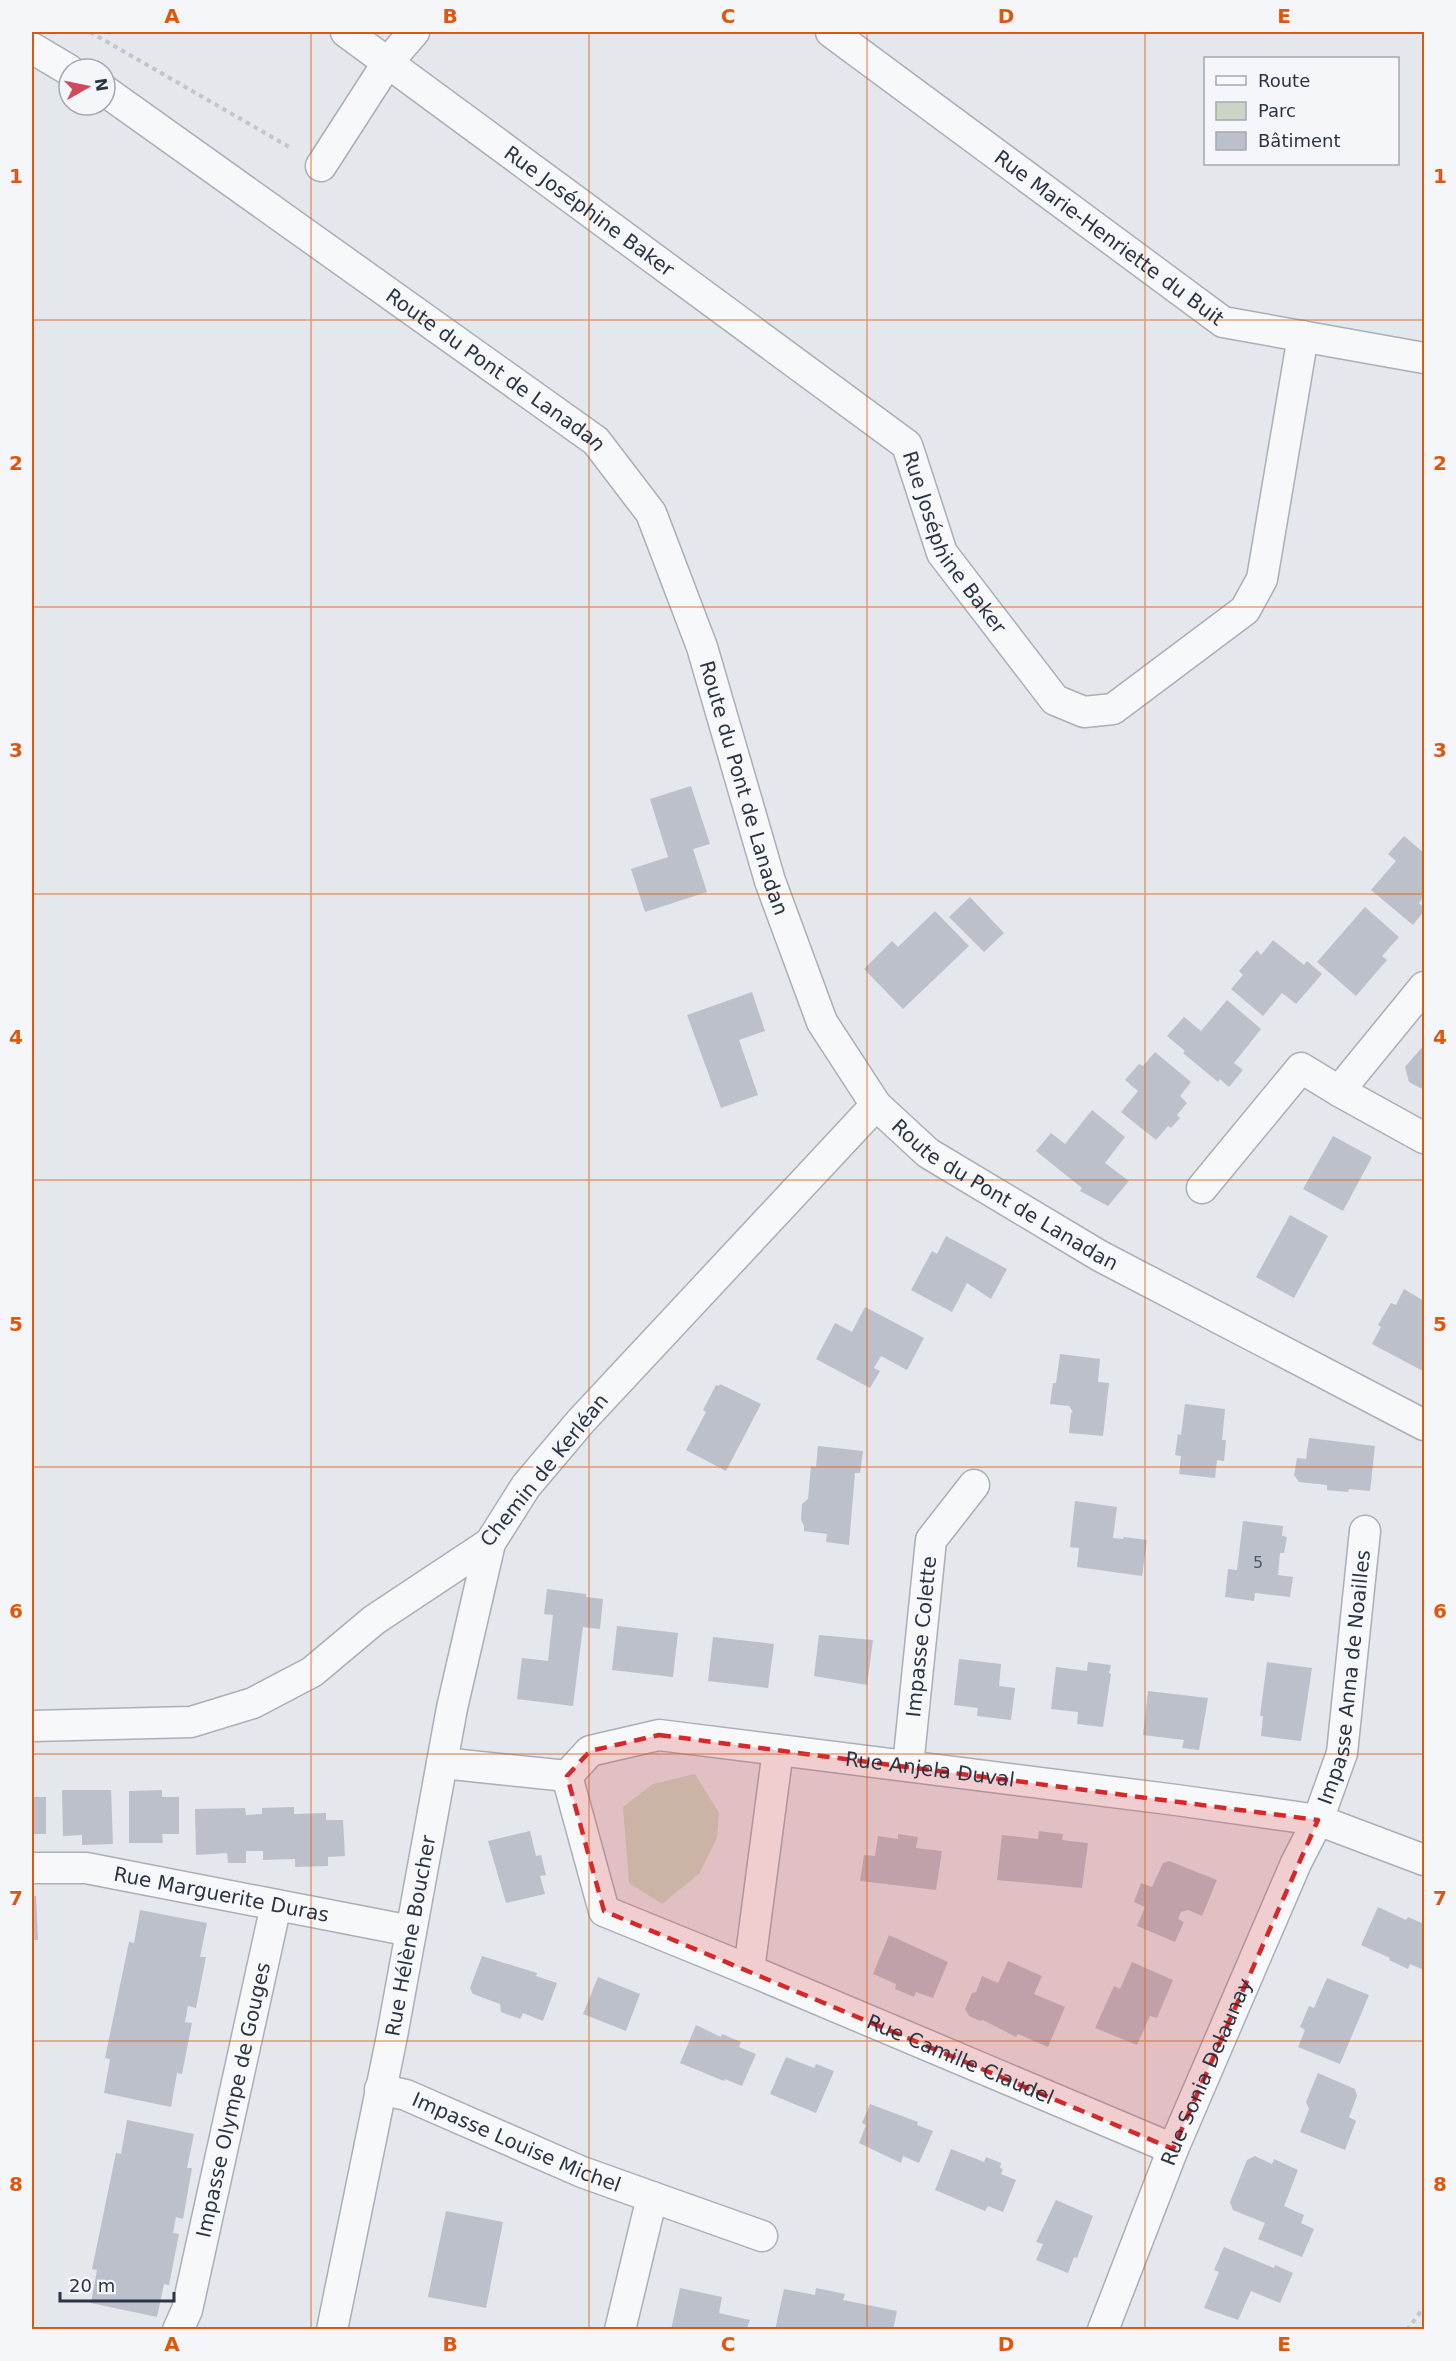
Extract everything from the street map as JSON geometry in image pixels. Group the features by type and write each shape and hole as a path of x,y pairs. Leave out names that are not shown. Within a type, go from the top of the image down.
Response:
{"street":[{"name":"Rue Joséphine Baker","path":"346,32 907,446 942,553 1055,700 1084,712 1113,708 1245,610 1262,579 1303,336"},
{"path":"321,166 388,62 414,32"},
{"name":"Rue Marie-Henriette du Buit","path":"831,32 1224,322 1425,358"},
{"path":"32,48 57,63"},
{"name":"Route du Pont de Lanadan","path":"117,100 596,441 651,513 702,647 770,881 822,1022 876,1105 927,1153 1100,1256 1425,1425"},
{"path":"1340,1091 1425,987"},
{"path":"1202,1188 1301,1068 1425,1138"},
{"name":"Chemin de Kerléan","path":"32,1726 191,1722 253,1703 312,1672 374,1620 490,1543 526,1486 581,1421 876,1105"},
{"name":"Impasse Colette","path":"908,1766 931,1539 974,1485"},
{"name":"Impasse Anna de Noailles","path":"1318,1820 1342,1753 1365,1531"},
{"name":"Rue Hélène Boucher","path":"332,2330 411,1931 452,1708 490,1543"},
{"name":"Rue Anjela Duval","path":"567,1776 590,1751 658,1735 1318,1820 1425,1860"},
{"path":"749,1970 778,1750"},
{"path":"442,1763 567,1776"},
{"name":"Rue Camille Claudel","path":"567,1776 604,1911 1173,2149"},
{"name":"Rue Sonia Delaunay","path":"1103,2330 1173,2149 1296,1863 1318,1820"},
{"name":"Rue Marguerite Duras","path":"32,1868 86,1868 411,1931"},
{"name":"Impasse Olympe de Gouges","path":"178,2330 188,2310 276,1905"},
{"name":"Impasse Louise Michel","path":"380,2089 406,2095 582,2172 762,2236"},
{"path":"620,2330 652,2197"}],"path":[{"path":"90,32 321,166"},
{"path":"1407,2330 1421,2311 1425,2310"}],"highlighted area":[{"path":"659,1735 1318,1820 1173,2149 604,1911 567,1776 590,1751"}],"green space":[{"path":"695,1774 719,1813 717,1838 699,1874 662,1904 629,1883 623,1807 653,1784"}],"building":[{"path":"691,786 710,844 693,849 707,892 645,912 631,869 668,857 650,799"},
{"path":"1404,836 1424,853 1424,896 1419,903 1424,911 1413,925 1371,890 1396,861 1388,854"},
{"path":"970,897 1004,933 984,952 949,917"},
{"path":"1365,907 1399,937 1382,956 1387,960 1356,996 1317,962"},
{"path":"935,911 969,946 903,1009 864,969 892,941 898,947"},
{"path":"1273,940 1304,965 1307,961 1322,974 1296,1004 1282,993 1263,1016 1231,989 1243,975 1239,971 1257,950 1261,955"},
{"path":"752,992 765,1031 739,1040 758,1095 721,1108 687,1015"},
{"path":"1227,1000 1261,1029 1234,1063 1243,1070 1229,1087 1220,1079 1218,1082 1183,1053 1185,1051 1167,1036 1184,1017 1201,1031"},
{"path":"1424,1045 1424,1090 1409,1082 1405,1067"},
{"path":"1155,1052 1191,1082 1180,1096 1187,1103 1177,1115 1180,1118 1171,1128 1168,1126 1156,1140 1121,1112 1138,1091 1125,1080 1139,1064 1143,1066"},
{"path":"1092,1110 1125,1137 1105,1163 1129,1181 1108,1206 1080,1191 1082,1188 1036,1151 1051,1133 1065,1144"},
{"path":"1333,1136 1372,1157 1343,1211 1303,1189"},
{"path":"1290,1215 1328,1236 1294,1298 1256,1277"},
{"path":"946,1236 1007,1269 991,1299 967,1283 952,1312 911,1290 932,1251 937,1254"},
{"path":"1404,1289 1424,1301 1423,1371 1372,1344 1381,1327 1378,1325 1391,1303 1396,1305"},
{"path":"865,1307 924,1338 907,1370 881,1356 874,1368 880,1371 870,1388 816,1359 835,1323 852,1332"},
{"path":"1060,1354 1100,1359 1098,1382 1109,1383 1103,1436 1069,1433 1073,1412 1069,1406 1050,1404"},
{"path":"720,1384 761,1404 726,1471 686,1450 706,1412 703,1410 716,1385"},
{"path":"1185,1404 1225,1409 1222,1440 1226,1440 1224,1461 1217,1460 1215,1478 1179,1474 1181,1456 1175,1455 1178,1434 1181,1435"},
{"path":"1309,1438 1375,1446 1370,1491 1327,1490 1327,1485 1299,1482 1294,1475 1297,1458 1306,1459"},
{"path":"818,1446 863,1451 860,1473 855,1473 849,1545 826,1542 827,1534 804,1531 801,1520 802,1504 808,1499 811,1466 816,1467"},
{"path":"1075,1501 1117,1507 1113,1538 1147,1540 1142,1576 1077,1567 1079,1548 1070,1547"},
{"path":"1243,1521 1283,1526 1282,1536 1287,1537 1284,1553 1280,1553 1278,1575 1293,1577 1290,1597 1255,1593 1254,1601 1225,1597 1228,1569 1237,1570"},
{"path":"547,1589 586,1594 586,1597 603,1599 600,1629 583,1627 573,1706 517,1699 522,1658 548,1661 553,1615 544,1614"},
{"path":"617,1626 678,1633 673,1677 612,1670"},
{"path":"819,1635 873,1640 867,1685 814,1676"},
{"path":"713,1637 774,1644 768,1688 708,1681"},
{"path":"959,1659 1001,1664 999,1686 1015,1688 1011,1720 977,1716 978,1708 954,1705"},
{"path":"1088,1662 1111,1665 1103,1727 1077,1724 1078,1712 1051,1709 1056,1667 1087,1671"},
{"path":"1267,1662 1312,1668 1301,1741 1261,1736 1263,1716 1260,1716"},
{"path":"1148,1691 1208,1698 1199,1750 1182,1748 1184,1740 1143,1735"},
{"path":"62,1790 111,1790 113,1844 82,1845 82,1835 63,1836"},
{"path":"162,1790 162,1797 179,1797 179,1834 162,1834 163,1843 129,1843 129,1791"},
{"path":"32,1797 46,1797 46,1834 32,1834"},
{"path":"294,1807 294,1814 326,1813 326,1820 343,1820 345,1856 328,1857 328,1866 295,1867 295,1859 263,1860 263,1851 246,1851 246,1863 228,1863 227,1853 196,1855 195,1809 245,1808 246,1815 262,1814 262,1808"},
{"path":"530,1831 536,1856 541,1855 546,1875 540,1876 545,1894 506,1903 488,1841"},
{"path":"1039,1831 1063,1834 1062,1840 1088,1843 1082,1888 997,1880 1002,1835 1038,1839"},
{"path":"898,1834 918,1837 916,1848 942,1851 936,1890 860,1881 864,1855 875,1856 878,1836 898,1839"},
{"path":"1169,1861 1217,1880 1202,1916 1188,1910 1181,1912 1178,1919 1184,1922 1175,1942 1137,1926 1145,1907 1134,1902 1141,1883 1152,1887 1163,1863"},
{"path":"32,1896 36,1896 38,1940 32,1940"},
{"path":"1378,1907 1406,1920 1408,1917 1424,1924 1424,1970 1410,1964 1408,1969 1361,1945"},
{"path":"140,1910 207,1923 200,1957 206,1957 196,2008 188,2006 185,2022 192,2023 182,2074 177,2073 171,2107 104,2093 110,2059 105,2058 129,1942 134,1943"},
{"path":"889,1935 948,1962 933,1998 916,1992 914,1997 895,1989 896,1984 873,1974"},
{"path":"482,1956 537,1973 536,1976 557,1983 543,2021 523,2013 520,2019 501,2012 500,2004 473,1994 470,1988"},
{"path":"1008,1961 1042,1976 1034,1994 1065,2007 1048,2047 1018,2034 1016,2037 983,2020 969,2016 965,2009 972,1993 976,1992 982,1976 998,1983"},
{"path":"1132,1962 1173,1980 1157,2018 1150,2016 1137,2045 1095,2028 1114,1986 1120,1989"},
{"path":"598,1977 640,1994 626,2031 583,2014"},
{"path":"1327,1978 1369,1995 1340,2064 1298,2047 1305,2030 1300,2027 1309,2006 1314,2008"},
{"path":"696,2025 721,2037 722,2034 741,2042 739,2047 756,2054 742,2086 680,2063"},
{"path":"786,2057 814,2068 816,2064 834,2071 816,2113 770,2094"},
{"path":"1318,2073 1355,2089 1357,2096 1349,2117 1356,2121 1345,2150 1300,2132 1309,2109 1306,2102"},
{"path":"870,2104 918,2122 917,2125 933,2131 919,2163 903,2156 901,2163 859,2143 866,2125 862,2123"},
{"path":"127,2120 194,2134 187,2168 192,2168 183,2219 176,2217 173,2233 179,2234 169,2285 164,2284 157,2317 91,2303 97,2270 92,2269 116,2153 121,2154"},
{"path":"951,2149 984,2162 986,2157 1001,2163 1000,2168 1003,2169 1001,2174 1016,2180 1003,2212 988,2206 985,2211 935,2190"},
{"path":"1255,2156 1272,2164 1274,2159 1298,2170 1284,2206 1304,2215 1301,2223 1314,2229 1302,2257 1258,2239 1265,2223 1233,2210 1230,2202 1247,2160"},
{"path":"1056,2200 1093,2216 1077,2258 1074,2257 1068,2273 1036,2260 1043,2244 1036,2242"},
{"path":"446,2211 503,2222 486,2308 428,2297"},
{"path":"1224,2247 1274,2268 1275,2265 1293,2273 1280,2303 1251,2291 1238,2320 1204,2308 1219,2272 1214,2270"},
{"path":"680,2288 722,2297 719,2313 750,2320 746,2330 671,2330"},
{"path":"816,2288 845,2294 843,2300 897,2311 893,2330 775,2330 784,2289 815,2295"}]}
